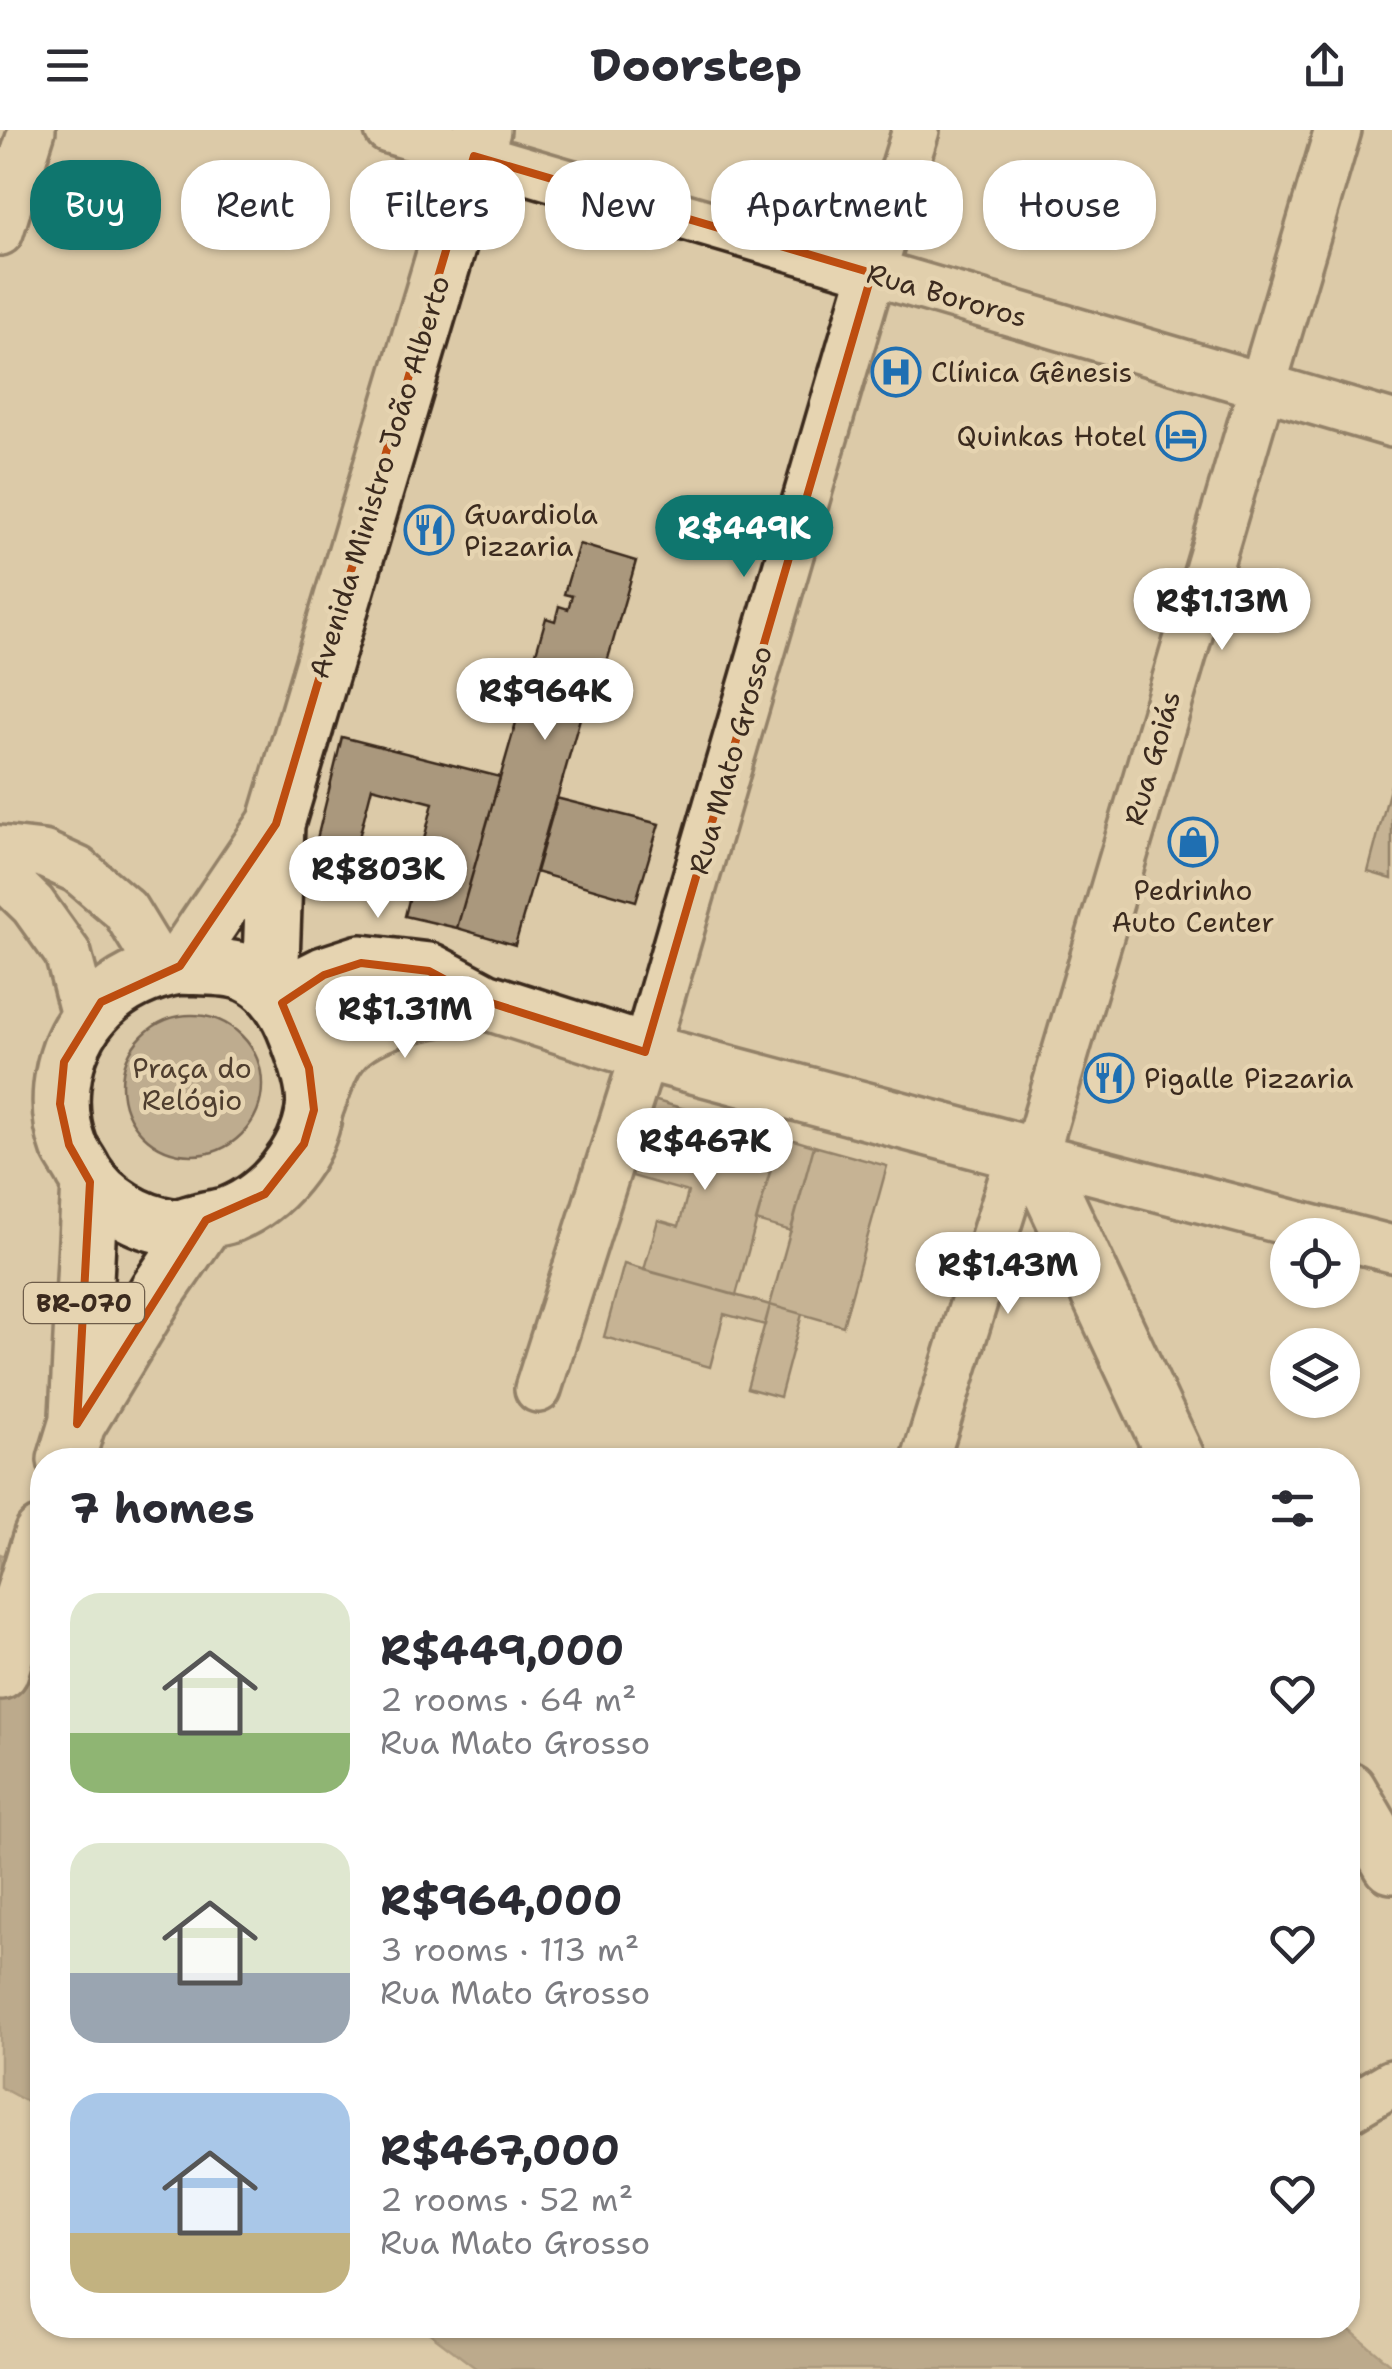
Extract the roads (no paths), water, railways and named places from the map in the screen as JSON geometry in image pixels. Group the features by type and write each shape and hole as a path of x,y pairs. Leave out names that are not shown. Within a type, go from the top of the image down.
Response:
{"main road":[{"name":"Avenida Ministro João Alberto","path":"276,996 276,824 478,143"},
{"name":"Avenida Ministro João Alberto","path":"170,967 276,824"},
{"path":"276,996 362,962 429,971 485,1001 644,1052 1028,1154 1171,1448"},
{"path":"314,1110 310,1068 298,1034 276,996 241,971 170,967 124,985 85,1019 64,1062 60,1104 69,1145 90,1182 114,1204 144,1220 176,1228 230,1215 264,1194 288,1169 304,1144 336,1058 353,1037 370,1026 428,1010 485,1001"},
{"name":"BR-070","path":"72,1442 90,1182"},
{"name":"BR-070","path":"72,1442 158,1290 206,1220"},
{"path":"0,1671 30,1574"},
{"path":"1360,1810 1392,1864"}],"street":[{"path":"0,232 32,130"},
{"name":"Rua Bororos","path":"388,130 478,143 872,273 1392,424"},
{"name":"Rua Mato Grosso","path":"538,1389 644,1052 916,130"},
{"name":"Rua Goiás","path":"929,1448 1028,1154 1338,130"},
{"path":"0,849 42,854 78,870 125,910 170,967"},
{"path":"0,873 34,905 68,954 85,1019"},
{"path":"1028,1154 1272,1218"},
{"path":"1360,1241 1392,1249"},
{"path":"1360,2102 1392,2083"}],"place":[{"name":"Clínica Gênesis","path":"896,372"},
{"name":"Quinkas Hotel","path":"1181,436"},
{"name":"Guardiola Pizzaria","path":"429,530"},
{"name":"Pedrinho Auto Center","path":"1193,842"},
{"name":"Pigalle Pizzaria","path":"1109,1078"}],"park label":[{"name":"Praça do Relógio","path":"192,1084"}]}
